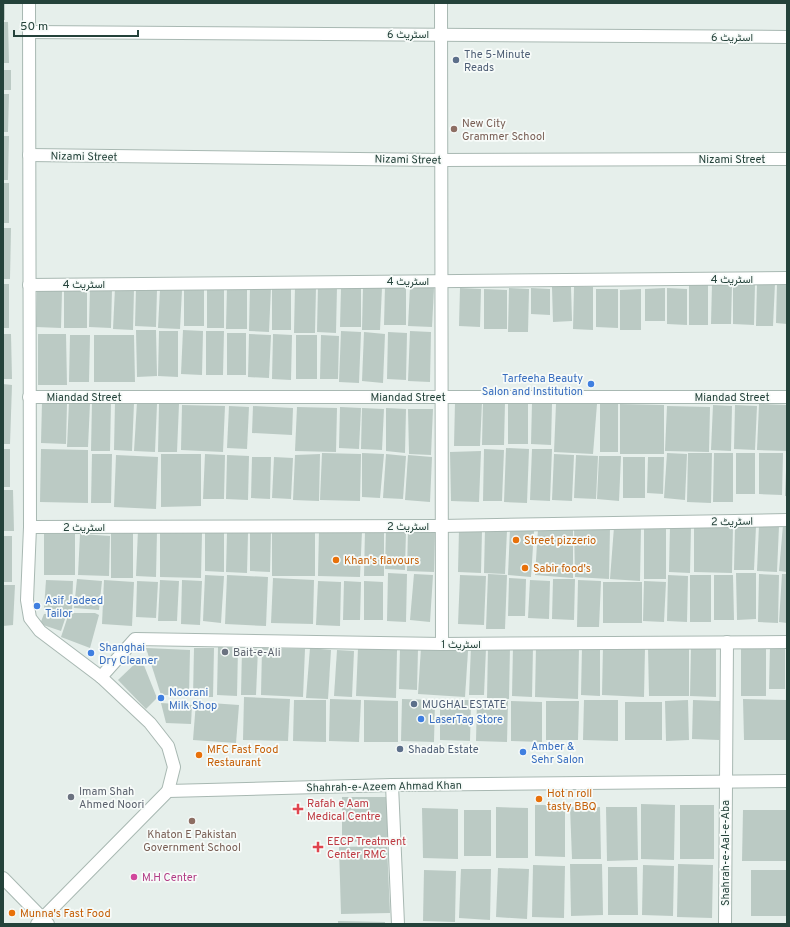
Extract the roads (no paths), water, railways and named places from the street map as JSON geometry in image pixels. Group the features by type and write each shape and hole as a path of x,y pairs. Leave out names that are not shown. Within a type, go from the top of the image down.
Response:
{"street":[{"path":"3,878 43,922 168,791 174,767 168,746 150,723 101,677 40,631 30,618 27,600 30,527 29,3"},
{"path":"441,3 442,644"},
{"name":"اسٹریٹ 6","path":"29,32 787,37"},
{"name":"Nizami Street","path":"29,155 441,160 787,159"},
{"name":"اسٹریٹ 4","path":"29,285 787,278"},
{"name":"Miandad Street","path":"29,397 787,397"},
{"name":"اسٹریٹ 2","path":"30,527 441,526 787,520"},
{"name":"اسٹریٹ 1","path":"101,677 135,639 442,644 787,642"},
{"name":"Shahrah-e-Aal-e-Aba","path":"725,924 727,642"},
{"name":"Shahrah-e-Azeem Ahmad Khan","path":"168,791 392,785 787,781"},
{"path":"392,785 398,924"}],"place":[{"name":"The 5-Minute Reads","path":"456,60"},
{"name":"New City Grammer School","path":"454,129"},
{"name":"Tarfeeha Beauty Salon and Institution","path":"591,384"},
{"name":"Street pizzerio","path":"516,540"},
{"name":"Khan's flavours","path":"336,560"},
{"name":"Sabir food's","path":"525,568"},
{"name":"Asif Jadeed Tailor","path":"37,606"},
{"name":"Bait-e-Ali","path":"225,652"},
{"name":"Shanghai Dry Cleaner","path":"91,653"},
{"name":"Noorani Milk Shop","path":"161,698"},
{"name":"MUGHAL ESTATE","path":"414,704"},
{"name":"LaserTag Store","path":"421,719"},
{"name":"Shadab Estate","path":"400,749"},
{"name":"Amber & Sehr Salon","path":"523,752"},
{"name":"MFC Fast Food Restaurant","path":"199,755"},
{"name":"Imam Shah Ahmed Noori","path":"71,797"},
{"name":"Hot n roll tasty BBQ","path":"539,799"},
{"name":"Rafah e Aam Medical Centre","path":"298,809"},
{"name":"Khaton E Pakistan Government School","path":"192,821"},
{"name":"EECP Treatment Center RMC","path":"318,847"},
{"name":"M.H Center","path":"134,877"},
{"name":"Munna's Fast Food","path":"12,913"}]}
